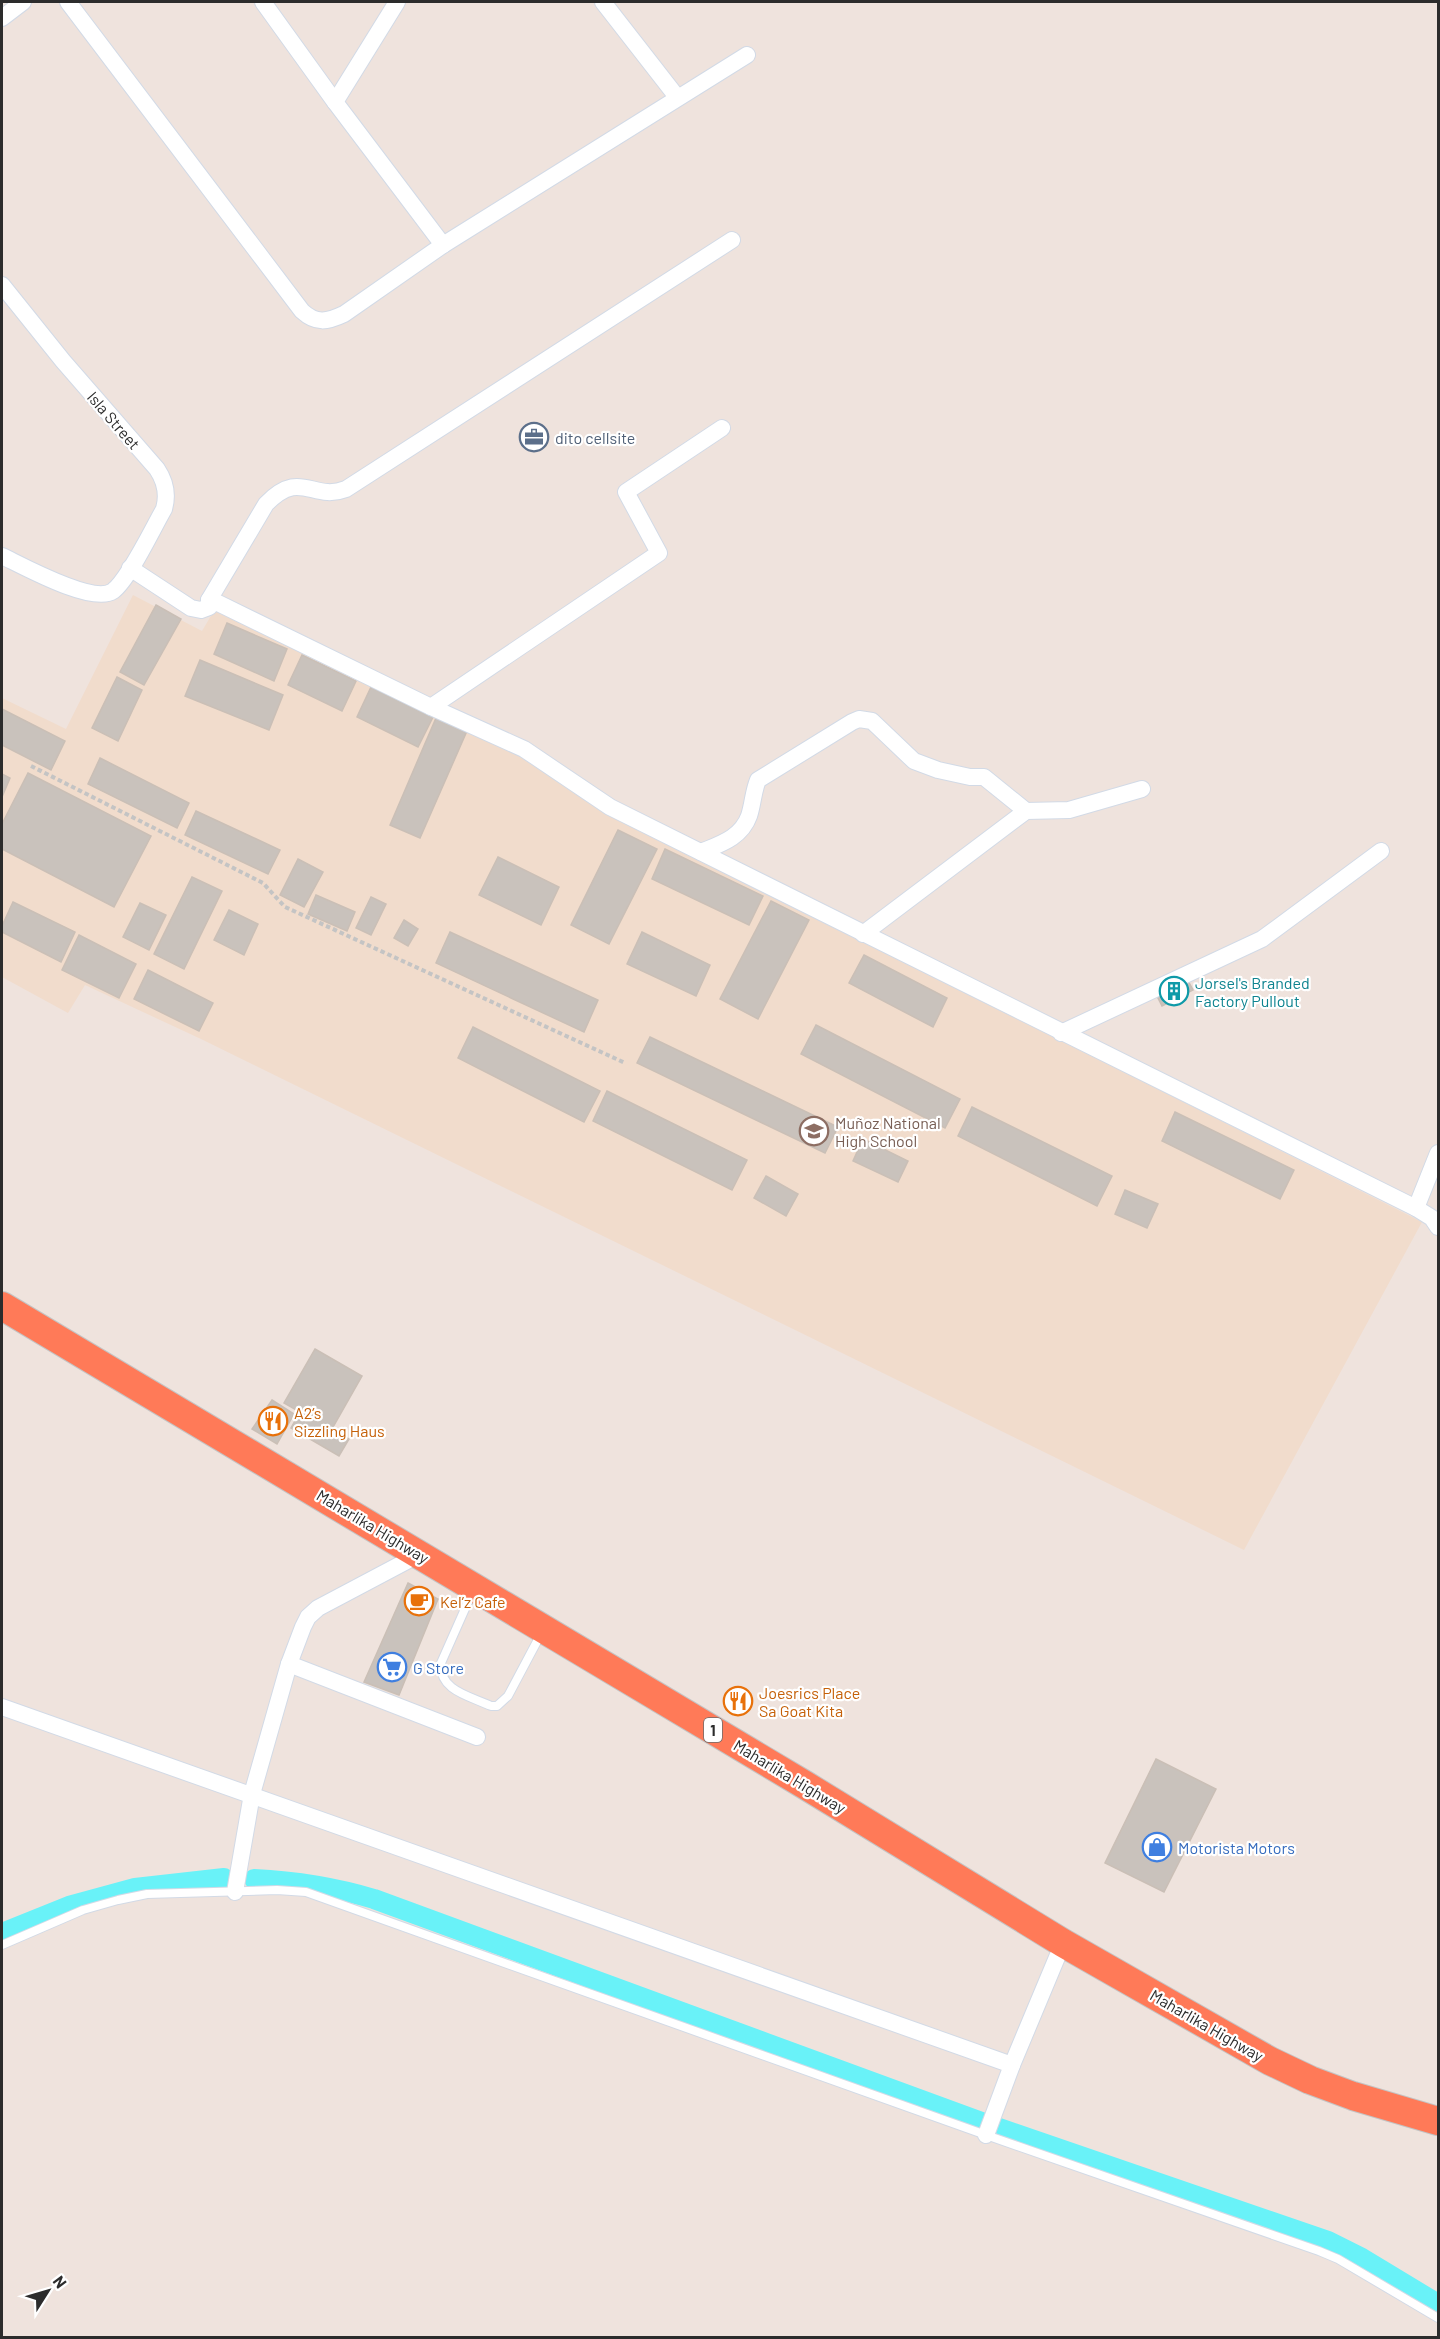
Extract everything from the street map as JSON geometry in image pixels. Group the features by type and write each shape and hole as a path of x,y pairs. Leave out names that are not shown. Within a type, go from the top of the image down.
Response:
{"highway":[{"name":"Maharlika Highway","path":"2,1306 475,1587 1063,1943 1270,2061 1310,2080 1353,2096 1438,2121"}],"street":[{"path":"2,18 23,2"},
{"path":"68,2 302,311 312,319 324,322 344,314 443,245 747,55"},
{"path":"263,2 443,245"},
{"path":"335,102 397,2"},
{"path":"603,2 677,97"},
{"path":"130,568 191,608 206,609 209,607 209,600 266,504 278,492 288,487 298,486 331,492 346,489 732,240"},
{"name":"Isla Street","path":"2,285 63,361 157,469 163,480 165,507 130,568 113,590 99,595 84,593 2,556"},
{"path":"431,707 659,553 626,492 722,428"},
{"path":"209,600 524,749 610,807 1416,1208 1432,1218 1438,1227"},
{"path":"701,852 726,842 741,832 749,816 753,791 758,780 860,719 872,721 914,761 938,770 970,777 984,777 1026,812"},
{"path":"863,934 1026,812 1069,810 1142,789"},
{"path":"1061,1033 1262,939 1381,851"},
{"path":"1416,1208 1438,1153"},
{"path":"235,1892 252,1794 289,1664 308,1617 318,1608 420,1554"},
{"path":"289,1664 477,1737"},
{"path":"2,1707 1012,2065"},
{"path":"986,2135 1012,2065 1063,1943"}],"lane":[{"path":"475,1587 441,1664 440,1672 447,1686 491,1706 497,1706 508,1696 544,1629"},
{"path":"2,1945 83,1910 147,1894 294,1890 318,1895 1338,2259 1438,2318"}],"path":[{"path":"31,766 263,883 285,907 625,1063"}],"shaded area":[{"name":"Muñoz National High School","path":"133,595 202,631 215,609 522,754 603,810 1422,1222 1244,1550 201,1039 85,985 68,1013 2,977 2,698 66,729"}],"building":[{"path":"156,605 181,619 144,685 120,672"},
{"path":"227,623 287,649 274,681 214,654"},
{"path":"302,655 356,681 342,711 288,685"},
{"path":"200,660 283,695 269,730 185,696"},
{"path":"117,677 142,690 118,741 92,728"},
{"path":"371,687 433,717 418,747 357,717"},
{"path":"2,709 65,741 51,770 2,745"},
{"path":"436,718 467,731 420,838 390,825"},
{"path":"100,758 189,803 177,828 88,784"},
{"path":"28,773 151,836 114,907 2,849 2,824"},
{"path":"2,774 10,778 2,797"},
{"path":"196,811 280,850 268,874 185,835"},
{"path":"618,830 657,849 609,944 571,925"},
{"path":"665,849 763,896 749,925 652,879"},
{"path":"498,857 559,887 541,925 479,895"},
{"path":"298,859 323,872 304,907 280,895"},
{"path":"192,877 222,891 184,969 154,954"},
{"path":"316,895 355,912 347,931 308,914"},
{"path":"371,897 386,904 371,935 356,928"},
{"path":"771,901 809,920 758,1019 720,999"},
{"path":"13,902 75,932 61,962 2,932 2,926"},
{"path":"140,903 166,915 149,950 123,937"},
{"path":"229,910 258,924 244,955 214,940"},
{"path":"404,920 418,929 408,946 394,938"},
{"path":"450,932 598,1000 584,1032 436,963"},
{"path":"642,932 710,965 696,996 627,964"},
{"path":"79,935 136,964 119,998 62,970"},
{"path":"864,955 947,998 933,1027 849,983"},
{"path":"148,970 213,1003 199,1031 134,999"},
{"name":"Jorsel's Branded Factory Pullout","path":"1186,977 1193,990 1162,1006 1155,992"},
{"path":"816,1025 960,1099 945,1128 801,1054"},
{"path":"473,1027 600,1091 584,1122 458,1058"},
{"path":"650,1037 838,1127 825,1153 637,1063"},
{"path":"607,1091 747,1160 732,1190 593,1121"},
{"path":"972,1107 1112,1176 1097,1206 958,1136"},
{"path":"1175,1112 1294,1170 1280,1199 1162,1141"},
{"path":"863,1139 908,1161 898,1182 853,1161"},
{"path":"766,1176 798,1194 786,1216 754,1198"},
{"path":"1125,1190 1158,1204 1147,1228 1115,1214"},
{"path":"315,1349 362,1376 332,1429 349,1439 339,1456 291,1428 300,1412 284,1403"},
{"name":"A2’s Sizzling Haus","path":"272,1400 294,1414 277,1444 252,1429"},
{"path":"408,1583 438,1599 399,1695 364,1682"},
{"path":"1156,1759 1216,1789 1164,1892 1105,1863"}],"waterway":[{"path":"2,1933 69,1906 135,1888 224,1878"},
{"path":"254,1879 314,1885 374,1899 984,2123"},
{"path":"999,2128 1328,2241 1362,2258 1438,2304"}],"place":[{"name":"dito cellsite","path":"534,437"},
{"name":"Jorsel's Branded Factory Pullout","path":"1174,991"},
{"name":"Muñoz National High School","path":"814,1131"},
{"name":"A2’s Sizzling Haus","path":"273,1421"},
{"name":"Kel’z Cafe","path":"419,1601"},
{"name":"G Store","path":"392,1667"},
{"name":"Joesrics Place Sa Goat Kita","path":"738,1701"},
{"name":"Motorista Motors","path":"1157,1847"}]}
